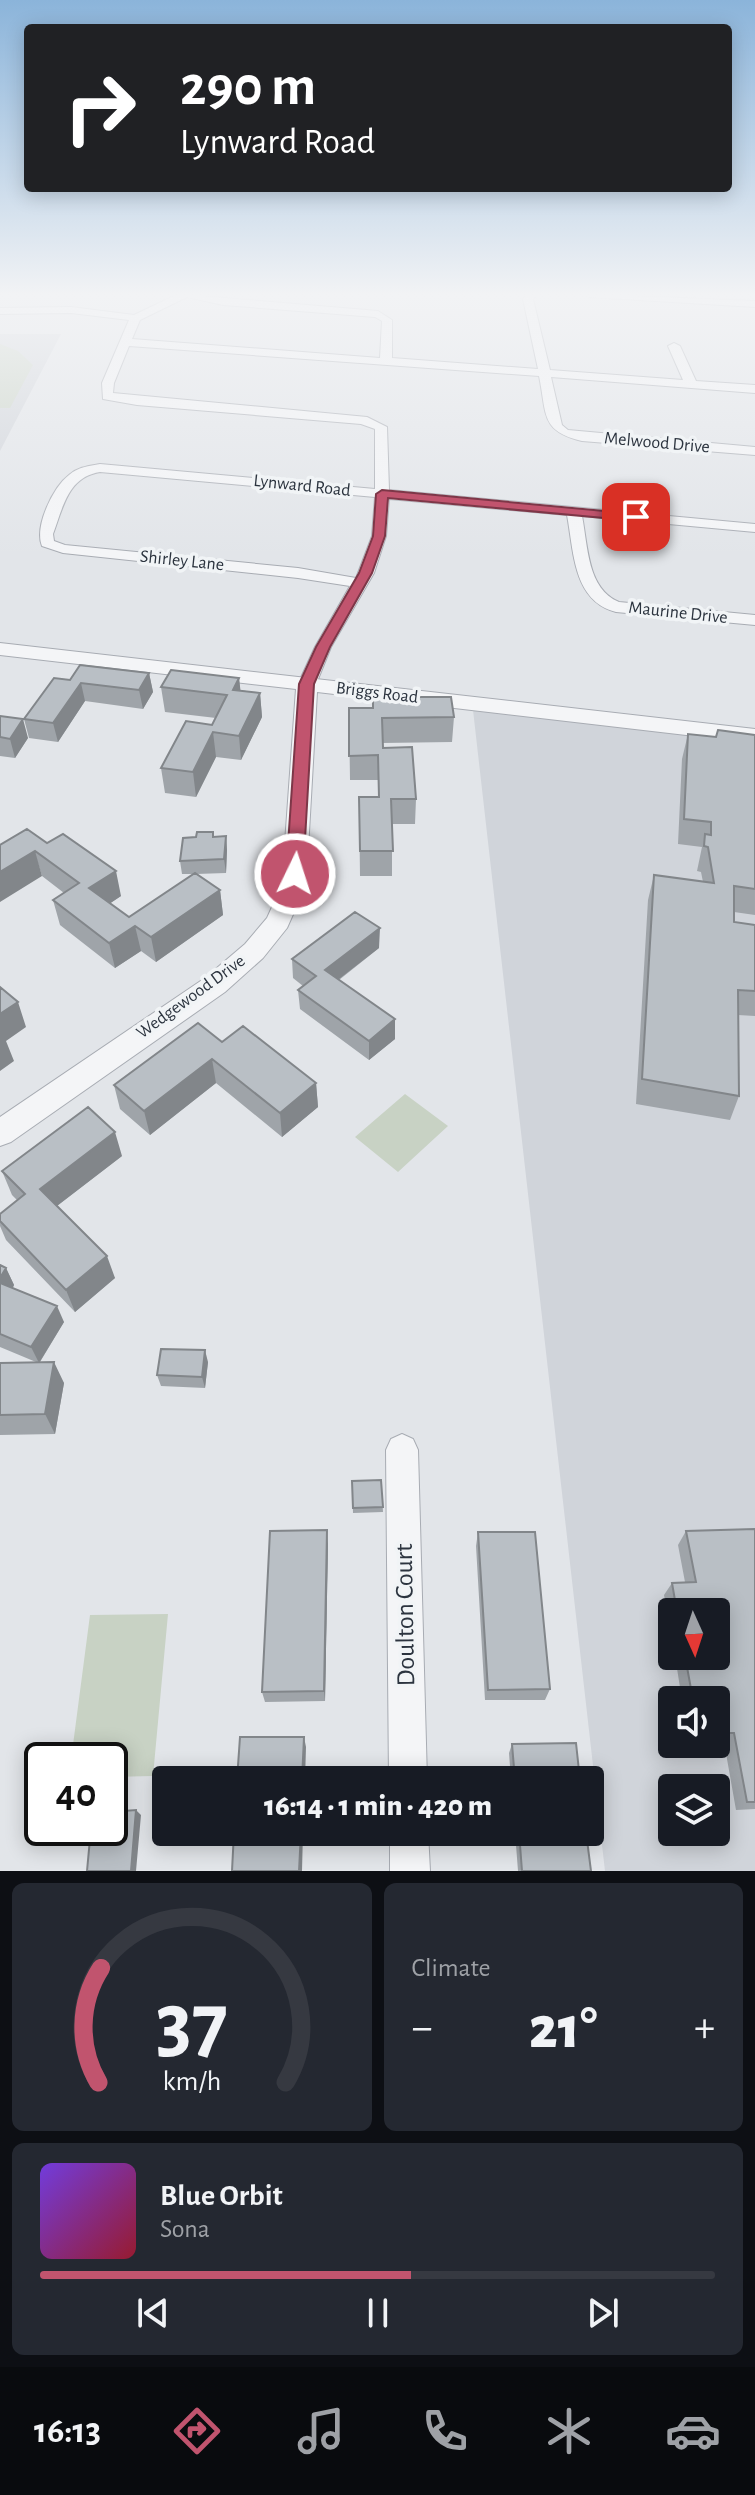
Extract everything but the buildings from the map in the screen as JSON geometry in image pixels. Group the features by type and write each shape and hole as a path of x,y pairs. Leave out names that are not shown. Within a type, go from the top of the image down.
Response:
{"street":[{"name":"Wedgewood Drive","path":"0,1133 215,985 254,951 278,922 294,885 307,684 323,647 359,583 379,536 383,435 377,423 112,398 105,393 110,381"},
{"name":"Melwood Drive","path":"547,381 556,426 564,433 755,451"},
{"path":"652,381 755,389"},
{"name":"Lynward Road","path":"59,503 71,477 81,471 100,468 755,528"},
{"name":"Shirley Lane","path":"59,503 45,540 56,547 298,573 359,583"},
{"name":"Maurine Drive","path":"574,512 588,582 592,592 603,602 616,607 755,620"},
{"name":"Briggs Road","path":"0,649 755,736"},
{"name":"Doulton Court","path":"402,1450 408,1766"},
{"path":"409,1846 410,1871"}],"shaded area":[{"path":"0,381 36,381 0,451"},
{"path":"473,710 755,743 755,1871 605,1871 602,1846 604,1766 593,1766"}],"green space":[{"path":"0,381 24,381 10,408 0,408"},
{"path":"405,1094 448,1126 398,1172 355,1137"},
{"path":"168,1614 152,1776 128,1777 128,1742 73,1742 90,1615"}],"route":[{"path":"295,874 307,684 323,647 366,573 379,536 382,494 636,517"}]}
